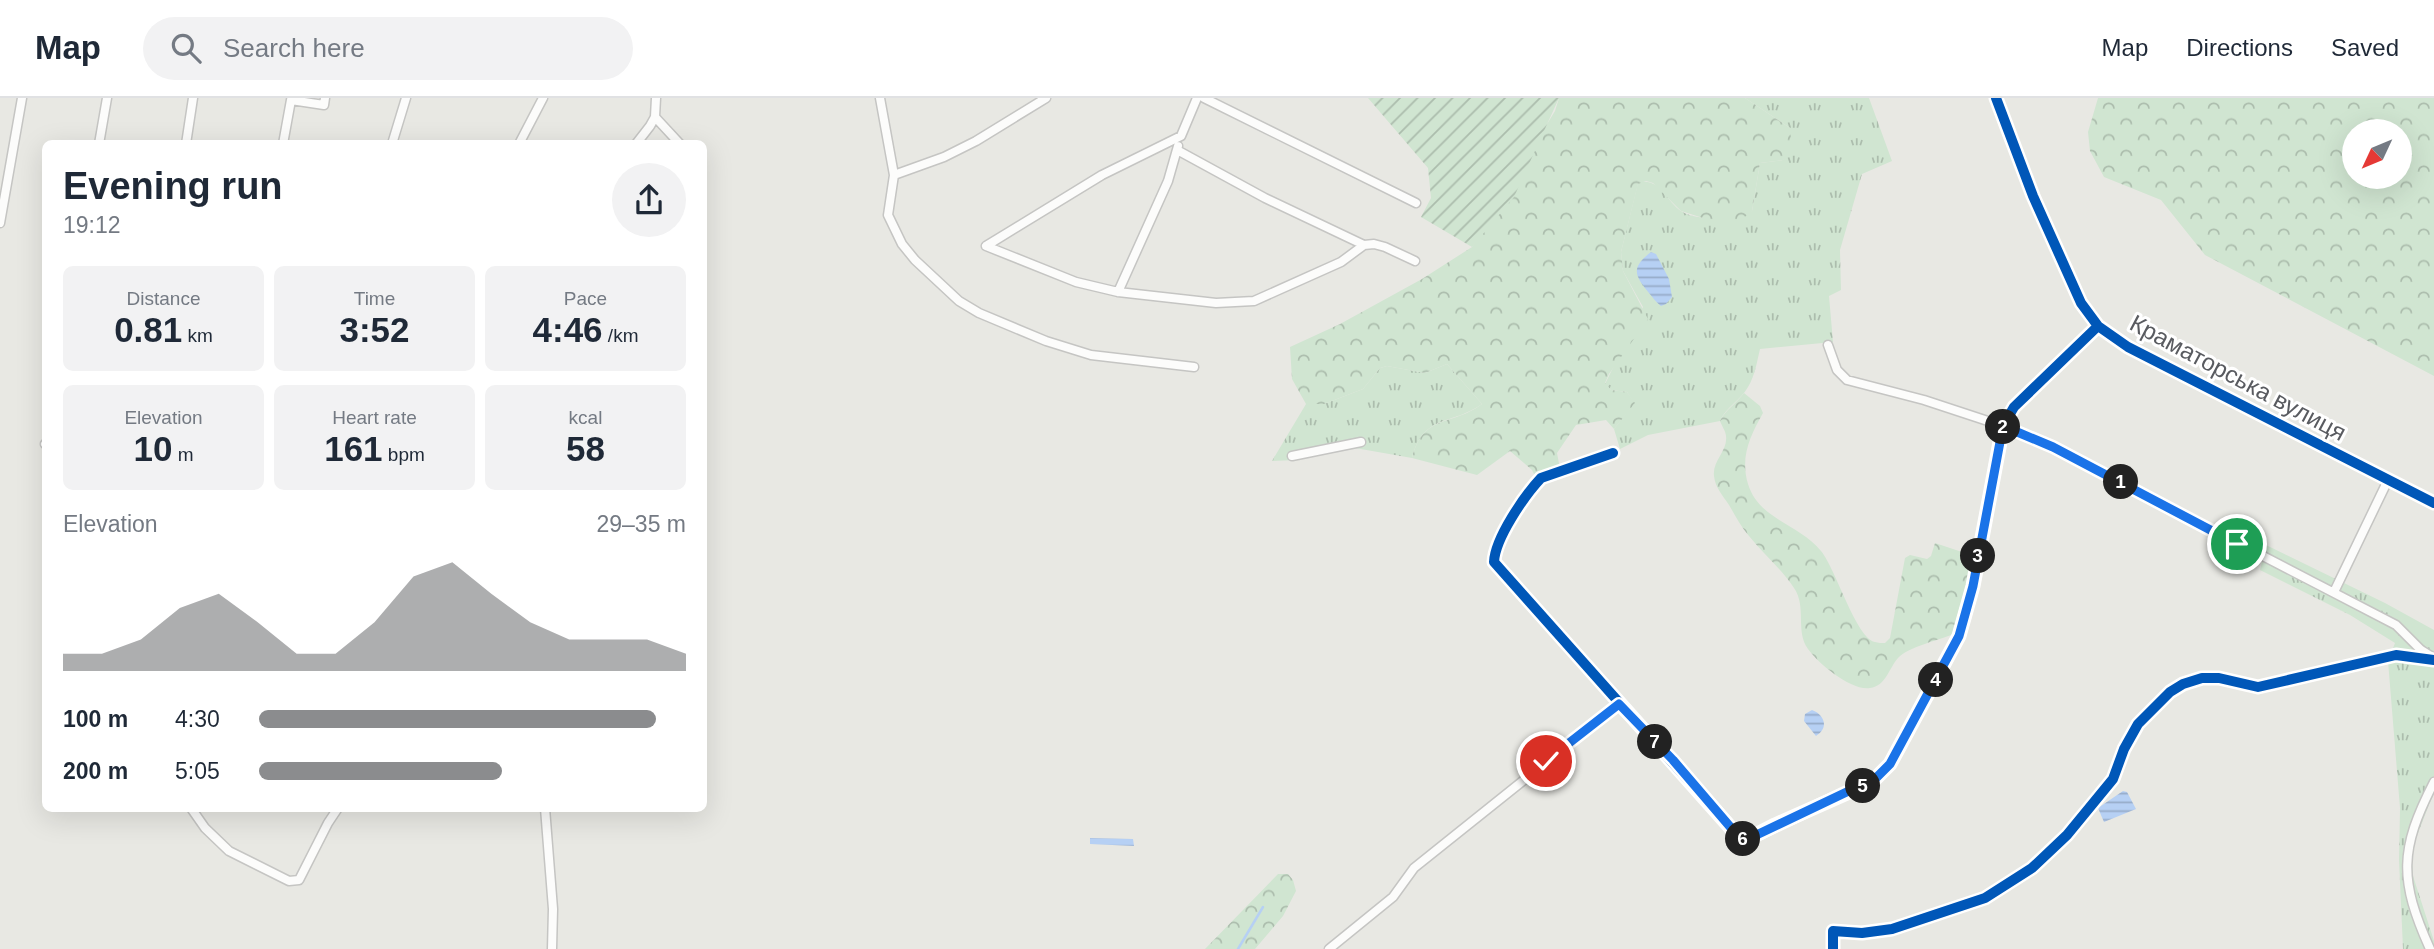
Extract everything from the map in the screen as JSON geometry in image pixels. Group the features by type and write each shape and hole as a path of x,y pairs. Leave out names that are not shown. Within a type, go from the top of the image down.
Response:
{"street":[{"path":"0,223 23,98"},
{"path":"100,140 107,98"},
{"path":"187,140 193,98"},
{"path":"284,140 291,100 324,105 326,98"},
{"path":"393,140 407,98"},
{"path":"521,140 543,98"},
{"path":"639,140 655,117 656,98"},
{"path":"880,98 894,175 888,215 915,260 959,301 979,313 1046,341 1091,355 1194,367"},
{"path":"894,175 944,157 976,141 1046,98"},
{"path":"1118,292 1168,181 1181,136 1197,98"},
{"path":"1204,98 1416,203"},
{"name":"Краматорська вулиця","path":"1996,98 2033,196 2081,303 2098,326 2128,347 2434,503"},
{"path":"655,117 676,140"},
{"path":"1181,136 1102,175 986,246 1076,282 1118,292 1216,303 1254,301 1341,262 1364,245 1385,247 1415,261"},
{"path":"1177,150 1265,198 1364,245"},
{"path":"1613,453 1541,478 1502,537 1494,562 1742,838 1755,837 1876,778 1890,764 1959,636 1973,586 2003,426 2014,407 2098,326"},
{"path":"1828,345 1837,370 1847,380 1924,400 2003,426 2053,447 2396,625 2434,659"},
{"path":"1292,456 1361,442"},
{"path":"2334,592 2388,480"},
{"path":"1833,949 1833,931 1862,933 1892,929 1985,898 2032,868 2067,835 2113,779 2124,748 2138,724 2170,692 2183,684 2210,678 2258,687 2396,655 2434,659"},
{"path":"1329,949 1393,897 1414,867 1619,704"},
{"path":"2430,949 2408,888 2407,853 2434,782"},
{"path":"194,812 205,828 229,851 289,881 299,880 335,812"},
{"path":"545,812 553,909 552,949"},
{"path":"2423,932 2434,927"}],"green space":[{"path":"1368,98 1559,98 1514,197 1472,247 1421,217 1431,198 1428,168"},
{"path":"1559,98 1745,98 1790,128 1792,149 1783,160 1760,163 1752,211 1741,220 1725,225 1681,211 1653,183 1646,181 1638,184 1621,252 1623,271 1648,319 1605,383 1611,390 1627,392 1635,403 1614,429 1606,420 1576,425 1557,453 1561,474 1538,482 1532,470 1510,451 1477,475 1412,458 1417,444 1431,427 1482,404 1447,364 1425,373 1387,366 1380,368 1363,389 1324,404 1306,404 1292,379 1290,347 1340,324 1422,279 1472,247 1555,111"},
{"path":"1745,98 1869,98 1892,161 1862,174 1840,250 1841,290 1829,296 1833,342 1760,349 1756,368 1745,392 1720,421 1648,435 1620,449 1614,429 1634,403 1627,392 1611,390 1605,384 1643,307 1623,271 1621,252 1638,183 1657,186 1676,207 1689,215 1707,218 1752,211 1760,163 1783,160 1790,128"},
{"path":"2098,98 2434,98 2434,376 2205,255 2161,200 2104,177 2090,151 2088,132"},
{"path":"1447,364 1482,404 1431,427 1417,444 1412,458 1355,448 1296,460 1272,461 1306,404 1324,404 1363,389 1380,368 1387,366 1425,373"},
{"path":"1744,393 1760,406 1763,413 1750,438 1746,456 1746,474 1753,496 1770,514 1802,534 1821,551 1868,638 1885,643 1890,638 1905,558 1910,555 1927,559 1931,556 1935,543 1974,556 1957,633 1903,654 1884,680 1875,687 1862,688 1845,681 1827,669 1808,649 1802,635 1798,595 1784,574 1746,532 1716,484 1715,466 1726,441 1720,421"},
{"path":"2266,545 2434,630 2434,792 2411,851 2413,876 2434,941 2434,949 2403,949 2399,860 2400,808 2388,661 2395,643 2350,615 2260,570"},
{"path":"1278,874 1288,874 1296,891 1283,916 1255,949 1205,949"}],"water":[{"path":"1651,252 1656,254 1669,279 1672,297 1661,306 1644,287 1637,272 1640,263"},
{"path":"1812,710 1820,715 1824,722 1823,729 1816,736 1804,721 1805,714"},
{"path":"2123,791 2127,792 2136,809 2104,822 2098,808"},
{"path":"1090,838 1133,839 1134,846 1090,844"}],"waterway":[{"path":"1238,949 1263,907"}],"cycle path":[{"path":"1996,98 2033,196 2081,303 2098,326 2128,347 2434,503"},
{"path":"1613,453 1541,478 1505,529 1494,562 1738,836 1748,839 1863,786 1890,764 1959,636 1973,586 2003,426 2014,407 2098,326"},
{"path":"1833,949 1833,931 1862,933 1892,929 1985,898 2032,868 2067,835 2113,779 2124,749 2138,724 2170,692 2183,684 2202,678 2219,678 2258,687 2396,655 2434,660"}],"route":[{"path":"1546,761 1619,704 1673,760 1738,836 1748,839 1876,778 1890,764 1959,636 1973,586 2003,426 2053,447 2237,544"}]}
